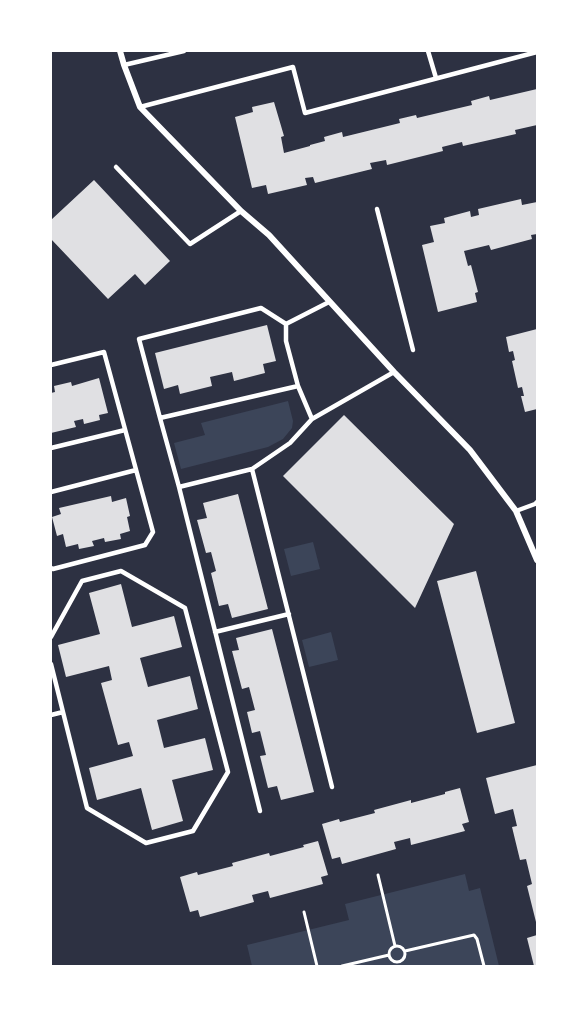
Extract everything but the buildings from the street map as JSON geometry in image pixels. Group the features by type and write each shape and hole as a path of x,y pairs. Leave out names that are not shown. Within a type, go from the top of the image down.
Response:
{"street":[{"path":"120,51 123,65 140,106 241,211 269,235 394,372 470,450 516,511 537,560"}],"lane":[{"path":"123,65 184,51"},
{"path":"429,51 436,78"},
{"path":"140,106 293,68 305,113 537,52"},
{"path":"116,166 190,244 241,211"},
{"path":"377,209 412,350"},
{"path":"286,324 329,302"},
{"path":"260,811 179,487 139,339 261,308 286,324"},
{"path":"286,324 286,341 298,386 312,418"},
{"path":"51,364 104,352 153,532 145,544 51,568"},
{"path":"179,487 252,469 290,442 312,418 394,372"},
{"path":"160,418 298,386"},
{"path":"51,448 125,430"},
{"path":"252,469 332,787"},
{"path":"51,492 136,470"},
{"path":"516,511 537,502"},
{"path":"51,637 82,581 121,571 185,608 228,772 193,831 146,843 87,808 51,664"},
{"path":"215,632 289,614"},
{"path":"51,714 63,712"}],"path":[{"path":"378,875 395,946"},
{"path":"304,912 317,966"},
{"path":"405,951 474,935 484,966"},
{"path":"395,946 401,946 405,951 405,957 400,964 393,961 389,955 395,946"},
{"path":"342,966 389,955"}],"shaded area":[{"path":"288,401 293,421 292,428 283,439 268,447 181,469 174,443 205,435 201,423"},
{"path":"313,542 320,569 291,576 284,549"},
{"path":"331,632 338,660 309,667 302,640"},
{"path":"465,874 469,891 480,888 499,966 252,966 247,945 349,920 345,904"}]}
